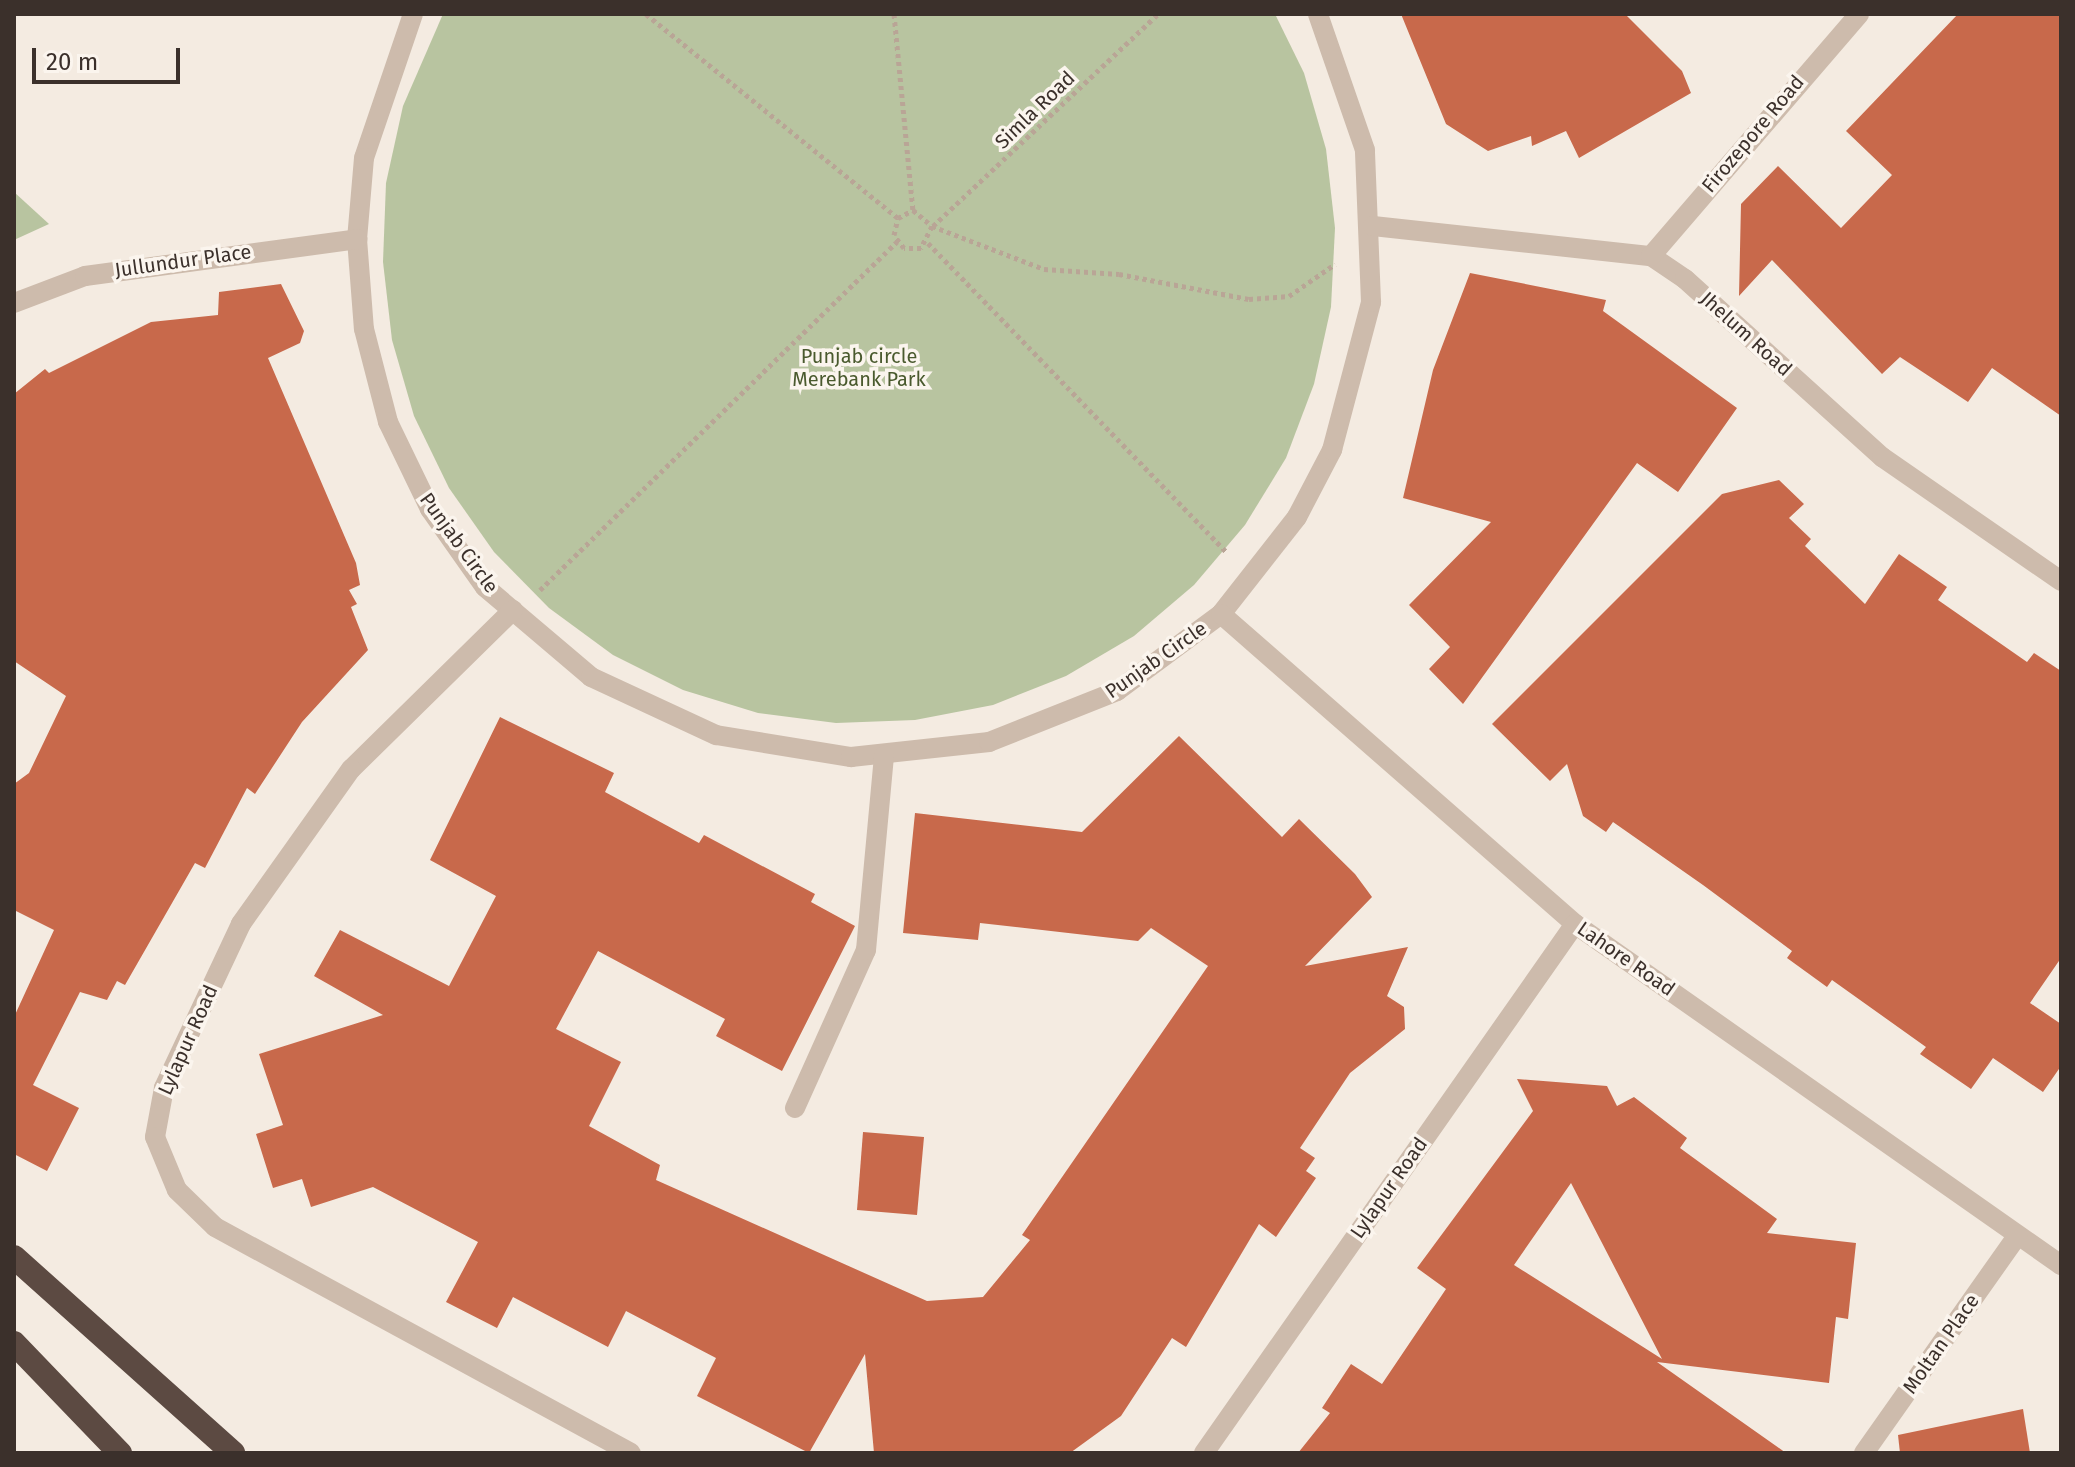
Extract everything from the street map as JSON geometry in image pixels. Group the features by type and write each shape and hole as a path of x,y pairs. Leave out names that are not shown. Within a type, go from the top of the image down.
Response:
{"highway":[{"path":"14,1257 233,1453"},
{"path":"14,1343 120,1453"}],"street":[{"name":"Punjab Circle","path":"413,14 364,158 357,239 364,329 388,422 430,509 485,587 591,677 651,710 783,751 884,756 989,742 1054,721 1117,691 1221,614 1252,579 1297,517 1337,435 1371,302 1373,226 1365,150 1318,14"},
{"name":"Firozepore Road","path":"1651,256 1859,14"},
{"name":"Jhelum Road","path":"1373,226 1651,256 1685,279 1882,457 2061,581"},
{"name":"Jullundur Place","path":"14,303 85,276 357,239"},
{"name":"Lylapur Road","path":"513,610 351,769 241,924 164,1088 155,1137 177,1190 215,1227 631,1453"},
{"name":"Lahore Road","path":"1221,614 1575,924 2061,1265"},
{"path":"795,1108 866,950 884,756"},
{"name":"Lylapur Road","path":"1204,1453 1575,924"},
{"name":"Moltan Place","path":"1864,1453 2017,1236"}],"path":[{"path":"646,14 898,218"},
{"path":"894,14 913,210 932,226 1044,269 1119,274 1249,299 1289,296 1322,276 1373,226"},
{"name":"Simla Road","path":"932,226 1158,14"},
{"path":"898,218 913,210"},
{"path":"513,610 636,502 897,242 898,218"},
{"path":"928,243 932,226"},
{"path":"897,242 913,249 928,243"},
{"path":"928,243 1252,579"}],"green space":[{"name":"Punjab circle Merebank Park","path":"443,14 1275,14 1304,73 1326,149 1335,228 1331,307 1314,384 1286,458 1245,525 1194,585 1134,636 1066,676 993,705 915,720 836,723 758,713 683,690 613,655 549,608 494,552 449,488 414,416 392,340 383,262 386,183 403,106"},
{"path":"14,192 49,224 14,240"}],"building":[{"path":"1401,14 1625,14 1682,71 1691,93 1579,158 1566,131 1532,146 1531,136 1488,151 1446,124"},
{"path":"1958,14 2061,14 2061,416 1992,368 1968,402 1900,357 1882,374 1772,260 1739,296 1741,204 1778,166 1841,228 1892,175 1846,131"},
{"path":"1470,273 1606,300 1603,311 1737,408 1678,492 1637,463 1463,704 1429,669 1450,647 1409,605 1491,522 1403,498 1433,370"},
{"path":"281,284 304,331 300,343 268,358 356,563 360,585 349,590 357,604 351,607 368,650 302,722 255,794 247,788 205,868 195,863 125,985 117,981 107,1000 80,992 33,1085 79,1108 47,1171 14,1154 14,1017 54,930 14,910 14,784 29,773 66,696 14,661 14,394 45,369 49,373 151,322 218,315 219,292"},
{"path":"1779,480 1804,504 1789,518 1811,539 1805,546 1865,604 1899,554 1947,587 1938,600 2027,662 2034,653 2061,671 2061,958 2030,1003 2061,1024 2061,1066 2043,1092 1993,1058 1971,1089 1920,1054 1926,1047 1832,980 1827,987 1787,958 1792,951 1703,885 1613,822 1606,832 1583,816 1567,764 1550,781 1492,724 1722,494"},
{"path":"500,717 614,773 605,792 699,843 704,835 815,894 811,902 855,926 782,1071 716,1036 725,1019 598,951 556,1029 621,1062 589,1126 660,1165 656,1180 927,1301 983,1297 1030,1240 1022,1235 1208,966 1151,928 1138,941 980,923 978,940 903,933 915,813 1082,832 1179,736 1282,837 1299,819 1355,874 1372,897 1305,966 1408,947 1387,996 1404,1007 1405,1029 1350,1073 1300,1148 1315,1158 1306,1171 1316,1178 1276,1237 1259,1224 1186,1347 1172,1338 1121,1416 1070,1453 874,1453 865,1354 809,1453 697,1396 716,1358 626,1311 608,1347 513,1297 497,1328 446,1302 478,1242 373,1187 311,1207 302,1179 273,1188 256,1134 283,1125 259,1054 383,1015 314,976 340,930 449,986 496,896 430,860"},
{"path":"1517,1079 1607,1086 1617,1106 1634,1097 1687,1138 1680,1148 1777,1219 1767,1233 1856,1243 1848,1319 1836,1317 1829,1383 1657,1362 1786,1453 1298,1453 1330,1413 1322,1408 1351,1364 1382,1384 1446,1289 1417,1268 1533,1111","holes":["1571,1183 1662,1359 1514,1265"]},
{"path":"863,1132 924,1137 917,1215 857,1210"},
{"path":"2023,1409 2030,1453 1900,1453 1898,1435"}]}
